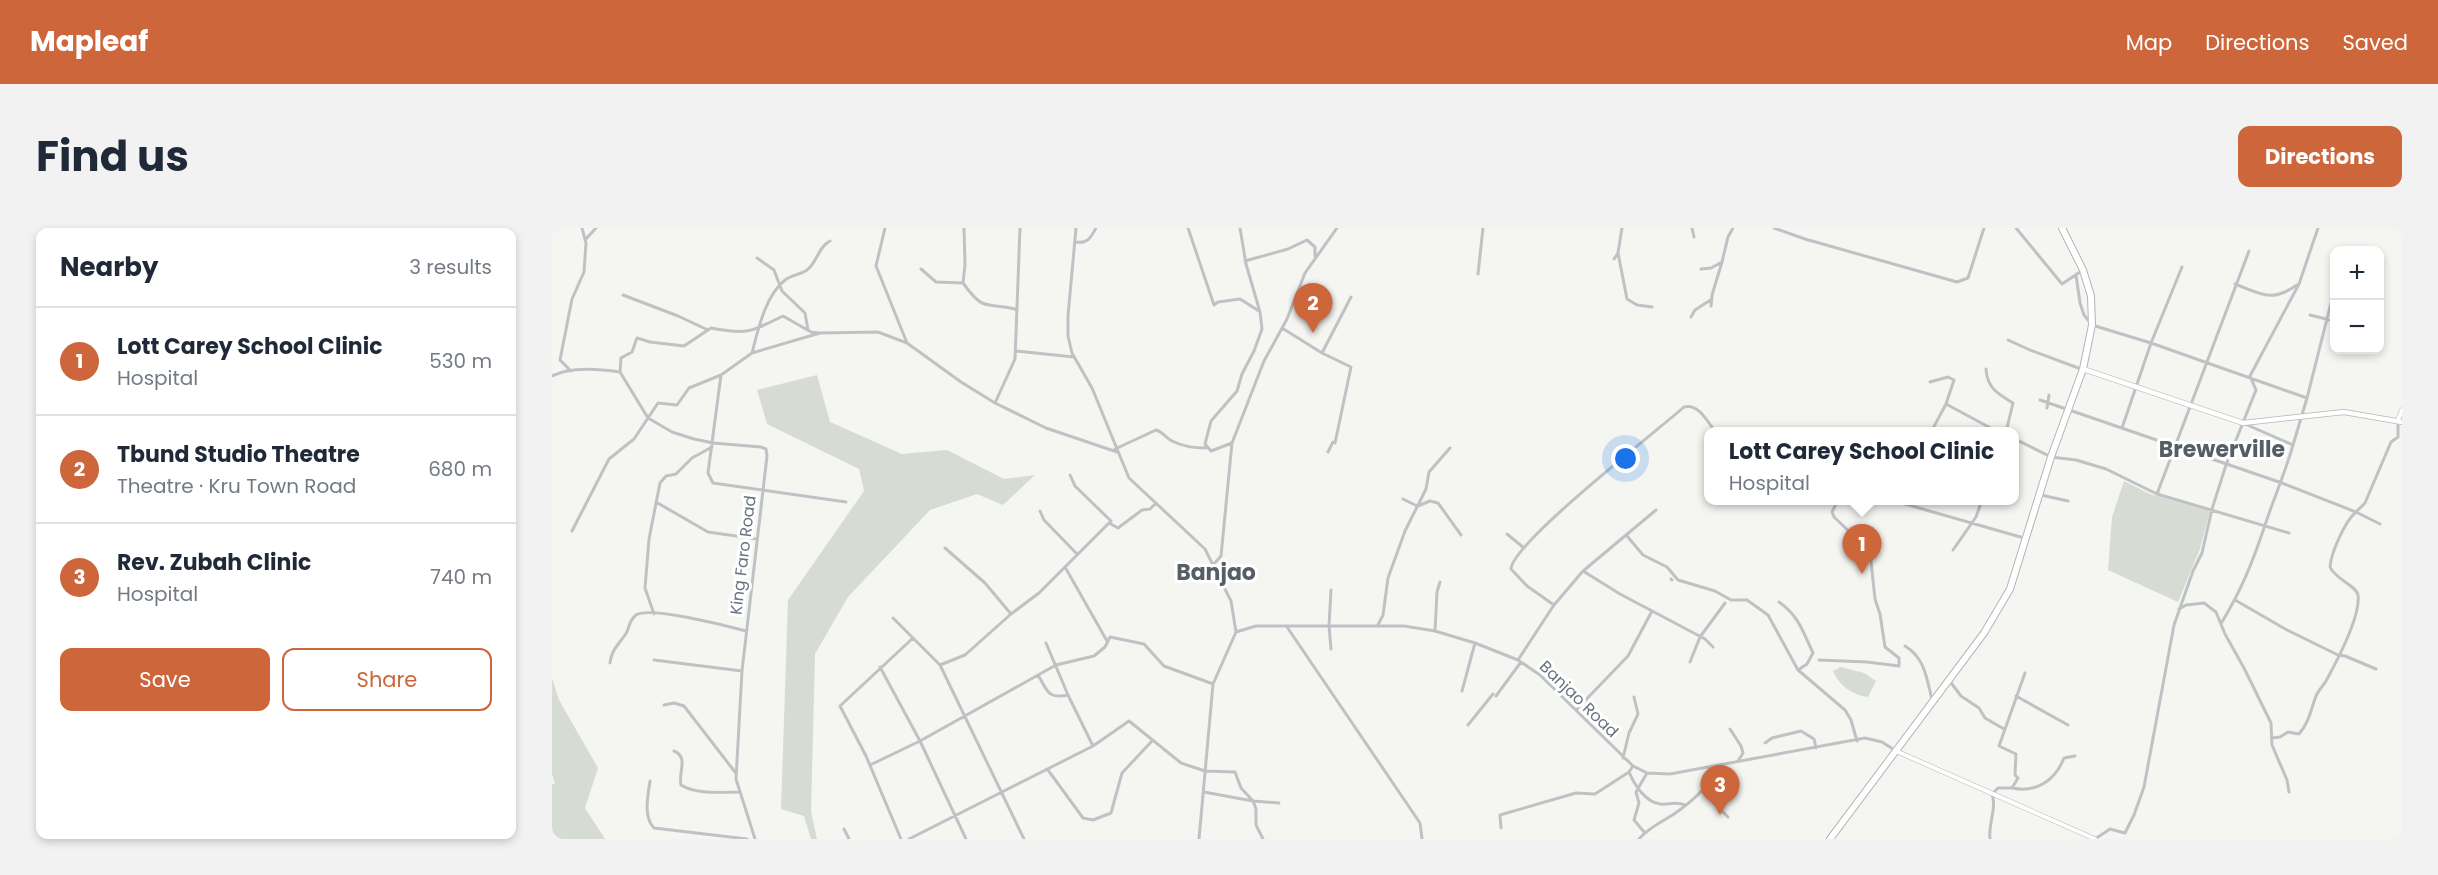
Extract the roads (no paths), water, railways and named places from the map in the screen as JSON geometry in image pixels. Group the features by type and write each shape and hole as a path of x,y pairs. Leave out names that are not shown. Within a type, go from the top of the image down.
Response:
{"highway":[{"path":"1830,839 1984,633 2001,605 2018,568 2051,457 2083,369 2092,325 2091,296 2083,270 2061,228"}],"main road":[{"path":"2083,369 2243,423 2344,412 2400,421"}],"street":[{"path":"571,371 560,360 572,298 584,272 585,240 582,228"},
{"path":"585,240 596,228"},
{"path":"885,228 876,266 907,343"},
{"path":"964,228 963,283 975,300 986,307 1003,306 1016,309"},
{"path":"995,403 1013,366 1016,351 1020,228"},
{"path":"1076,228 1077,242 1068,316 1068,336 1074,357 1092,388 1129,478 1205,549 1231,601 1236,632 1213,684 1198,839"},
{"path":"1077,242 1081,243 1090,239 1096,228"},
{"path":"1188,228 1214,305 1218,302 1240,299 1260,312"},
{"path":"1206,448 1210,421 1237,391 1262,328 1239,228"},
{"path":"1213,565 1221,556 1232,443 1264,361 1296,299 1305,273 1337,228"},
{"path":"1478,274 1483,228"},
{"path":"1622,228 1618,253 1627,299 1636,305 1652,307"},
{"path":"1692,228 1694,237"},
{"path":"1711,306 1732,228"},
{"path":"1774,228 1957,282 1968,278 1984,228"},
{"path":"2016,228 2062,284 2083,270"},
{"path":"1896,751 2095,839 2110,829 2125,833 2144,787 2174,625 2202,553 2212,509 2226,465 2256,390 2250,376 2299,284 2318,228"},
{"path":"1245,261 1288,249 1307,240 1315,247 1315,258"},
{"path":"752,353 771,297 786,279 807,270 823,244 830,241"},
{"path":"2157,494 2249,251"},
{"path":"1614,259 1618,253"},
{"path":"757,258 774,270 779,286 805,313 808,330"},
{"path":"1701,269 1711,268 1722,262"},
{"path":"2122,428 2151,343 2182,267"},
{"path":"921,269 936,282 963,283"},
{"path":"2076,275 2080,303 2084,315 2092,325 2151,343 2307,398"},
{"path":"2235,284 2268,296 2277,296 2299,284"},
{"path":"623,295 708,330"},
{"path":"1322,353 1351,297"},
{"path":"1691,317 1695,310 1712,299"},
{"path":"2222,622 2247,578 2282,483 2332,300"},
{"path":"2310,315 2330,320"},
{"path":"648,418 620,372 621,358 632,352 637,338 684,346 711,328 739,334 759,328 783,316 808,330 820,333 878,332 907,343 961,382 995,403 1046,428 1116,451 1156,430 1171,441 1211,451 1232,443"},
{"path":"1282,328 1322,353 1351,367 1334,443 1328,452"},
{"path":"572,531 609,459 634,439 657,403 676,405 689,388 721,375 752,353 820,333"},
{"path":"2008,340 2083,369"},
{"path":"1016,351 1074,357"},
{"path":"1986,369 1987,382 1990,387 2013,403 2007,427"},
{"path":"552,376 571,371 620,372"},
{"path":"721,375 708,473 713,483 846,502"},
{"path":"1930,382 1948,377 1954,380 1946,404 1934,427"},
{"path":"2048,408 2049,395"},
{"path":"2040,399 2282,483 2356,512 2380,524"},
{"path":"1946,404 1989,427"},
{"path":"1554,604 1512,573 1510,565 1533,536 1635,446 1684,407 1695,408 1712,427"},
{"path":"2272,738 2280,737 2288,732 2299,734 2302,730 2313,710 2316,695 2330,674 2356,615 2358,595 2356,590 2332,573 2330,558 2350,517 2365,503 2391,442 2398,437 2402,410"},
{"name":"King Faro Road","path":"648,418 672,432 712,445 761,447 766,450 742,670 736,774 739,792 754,839"},
{"path":"2243,423 2293,446"},
{"path":"2019,441 2051,457 2076,460 2106,469 2157,494 2289,533"},
{"path":"654,614 645,588 649,539 660,483 666,476 676,474 692,458 712,445"},
{"path":"1378,626 1383,615 1388,578 1416,506 1426,489 1429,472 1450,448"},
{"path":"940,665 965,655 1011,614 1039,593 1111,521 1075,486 1070,475"},
{"path":"2039,494 2068,501"},
{"path":"1403,499 1416,506 1430,501 1437,503 1461,535"},
{"path":"656,502 708,532 757,539"},
{"path":"1109,523 1118,528 1142,510 1150,509 1156,504"},
{"path":"1819,660 1899,666 1899,658 1885,647 1880,614 1875,599 1871,561 1857,539 1834,517 1832,512 1836,505"},
{"path":"1913,505 2026,538"},
{"path":"1953,550 1972,522 1980,505"},
{"path":"1468,726 1520,661 1554,604 1583,571 1656,510"},
{"path":"1040,512 1044,520 1077,554"},
{"path":"1507,534 1524,548"},
{"path":"1627,536 1643,555 1667,567 1678,580 1715,591 1731,600 1748,600 1757,605 1768,615 1798,670 1845,710 1851,720 1857,741"},
{"path":"945,548 985,583 1011,614"},
{"path":"1065,567 1107,641"},
{"path":"1583,571 1620,594 1700,637 1713,647"},
{"path":"1435,631 1437,592 1440,582"},
{"path":"1331,590 1329,626 1331,649"},
{"path":"2235,600 2287,630 2338,655 2376,669"},
{"path":"1779,602 1792,611 1797,618 1813,653 1808,664 1798,670"},
{"path":"1690,662 1700,637 1725,603"},
{"path":"2179,609 2186,605 2204,603 2216,612 2271,723 2274,752 2287,780 2289,792"},
{"path":"1576,710 1628,656 1652,611"},
{"path":"610,663 610,655 628,632 630,621 638,614 647,612 705,620 746,631"},
{"path":"893,618 940,665 1024,839"},
{"name":"Banjao Road","path":"1236,632 1257,626 1404,626 1435,631 1475,643 1520,661 1557,690 1623,758 1647,773 1670,774 1865,738 1875,739 1896,751"},
{"path":"1286,626 1420,823 1422,839"},
{"path":"901,839 870,765 840,706 913,637"},
{"path":"870,765 920,741 1056,665 1094,656 1104,647 1110,637 1144,644 1164,666 1213,684"},
{"path":"1046,643 1093,746"},
{"path":"1462,691 1475,643"},
{"path":"1905,646 1917,655 1924,667 1932,702"},
{"path":"654,660 742,670"},
{"path":"880,667 920,741 966,839"},
{"path":"2012,788 2018,778 2015,775 2016,754 1999,746 2025,674"},
{"path":"1038,675 1050,695 1055,697 1068,695"},
{"path":"1949,680 1961,696 1978,708 1985,718 2004,729"},
{"path":"2016,696 2068,724"},
{"path":"1623,758 1629,733 1638,714 1634,697"},
{"path":"664,705 674,703 684,706 736,774"},
{"path":"909,839 1093,746 1129,721 1181,763 1205,771 1234,772 1241,788 1253,801 1256,809 1256,825 1263,839"},
{"path":"1730,729 1743,753 1738,761"},
{"path":"1766,743 1772,738 1801,731 1814,739 1816,748"},
{"path":"1048,770 1083,818 1093,820 1111,813 1122,773 1152,741"},
{"path":"674,751 681,754 683,758 681,785 715,793 739,792"},
{"path":"1992,794 1998,788 2026,791 2045,784 2060,769 2064,758 2075,756"},
{"path":"1639,839 1702,791 1722,764"},
{"path":"1501,828 1500,815 1576,793 1594,794 1629,772 1633,766"},
{"path":"1629,772 1638,789 1660,804 1677,802 1684,805"},
{"path":"1645,833 1634,820 1639,803 1636,792 1647,773"},
{"path":"650,781 648,809 651,825 654,828 747,839"},
{"path":"1702,791 1728,817"},
{"path":"1204,792 1279,803"},
{"path":"1990,839 1989,831 1994,810 1992,794"},
{"path":"844,829 849,839"}],"place":[{"name":"Tbund Studio Theatre","path":"1313,333"},
{"name":"Lott Carey School Clinic","path":"1862,574"},
{"name":"Rev. Zubah Clinic","path":"1720,815"}],"district":[{"name":"Brewerville","path":"2222,449"},
{"name":"Banjao","path":"1216,572"}]}
